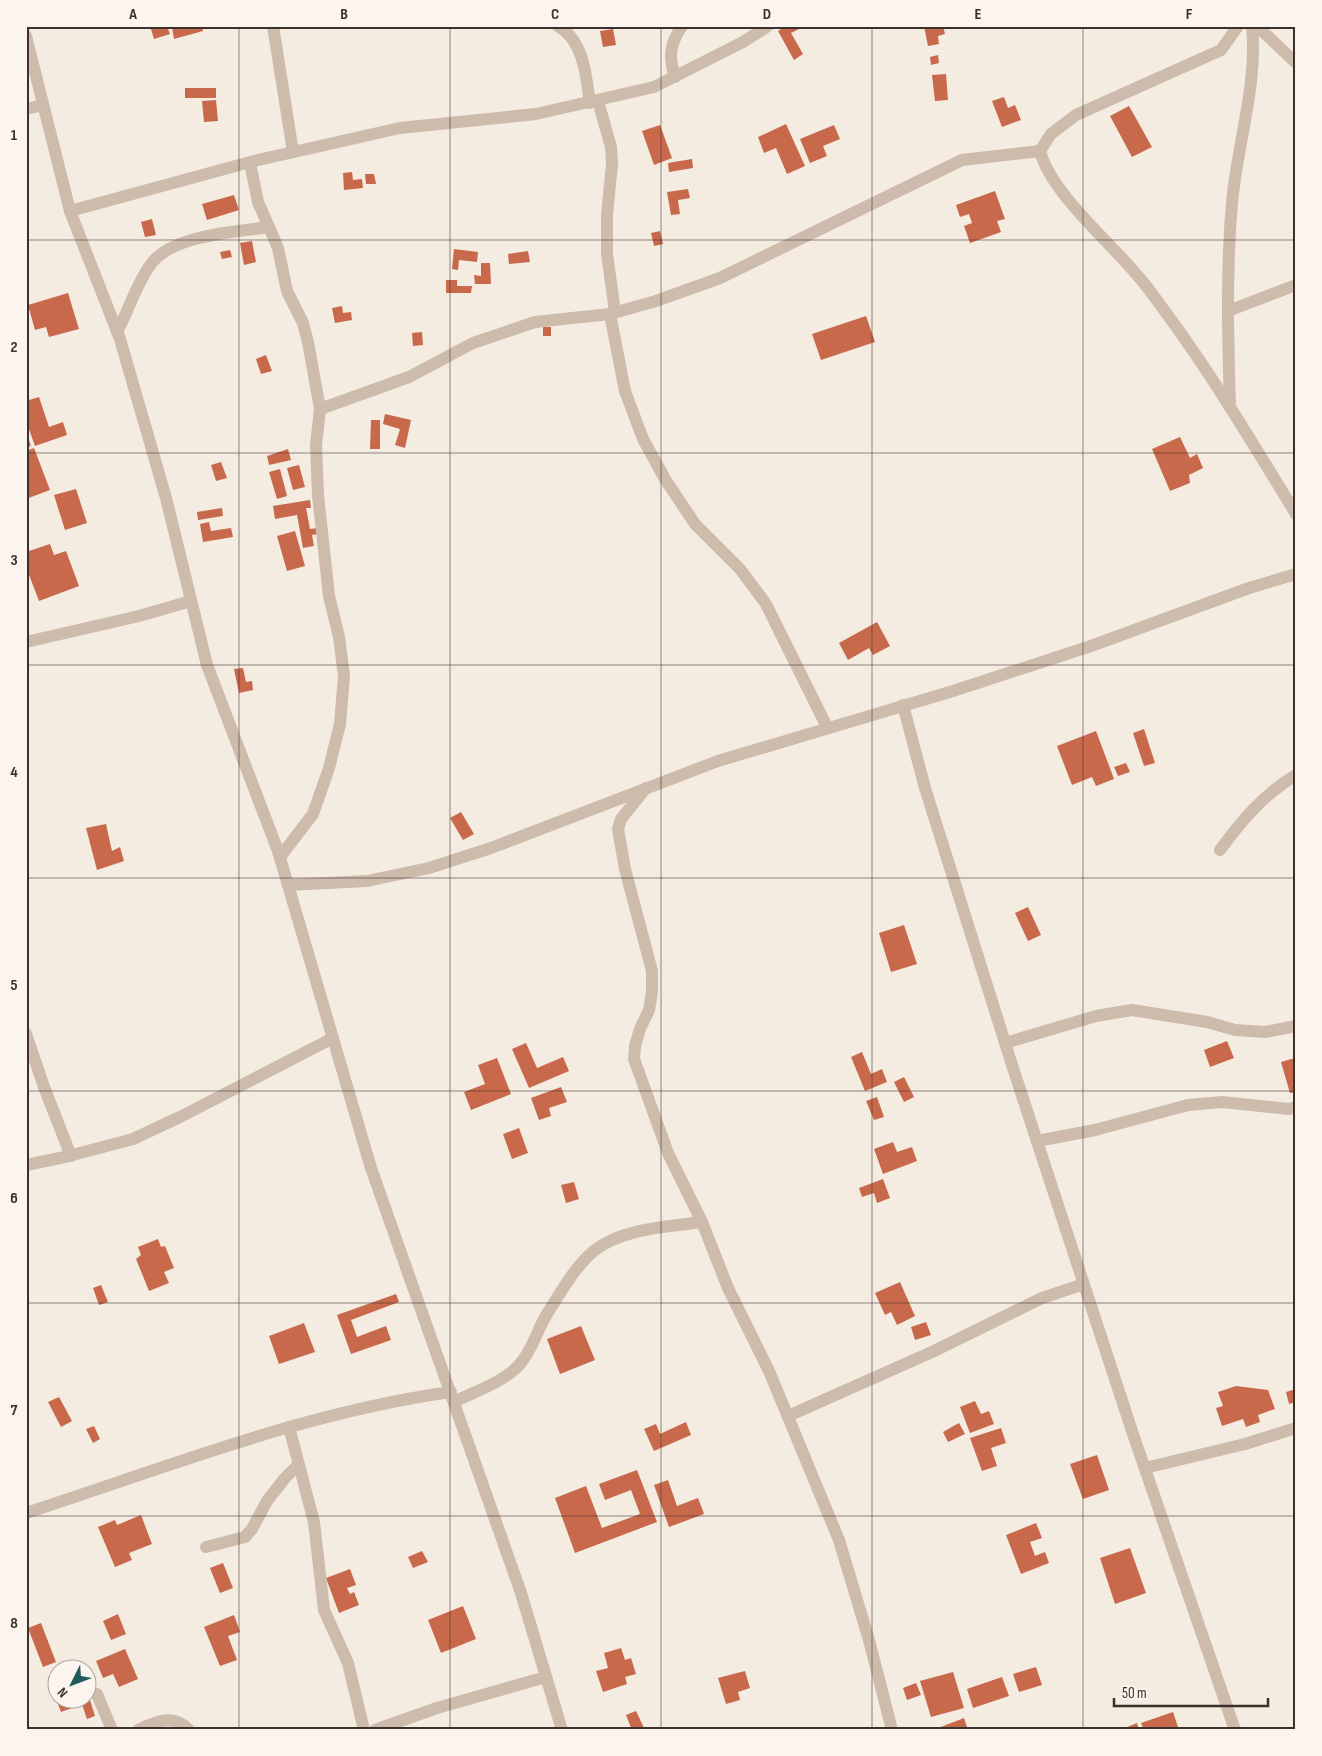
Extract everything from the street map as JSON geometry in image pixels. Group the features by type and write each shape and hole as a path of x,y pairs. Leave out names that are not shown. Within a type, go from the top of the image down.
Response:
{"street":[{"path":"273,26 293,152"},
{"path":"558,26 566,31 577,45 594,102 611,147 612,164 607,215 607,254 612,313 625,391 643,439 665,479 695,524 740,569 766,604 827,727"},
{"path":"675,77 671,66 671,45 682,26"},
{"path":"1238,26 1221,50 1076,115 1051,134 1040,151 1044,165 1071,202 1137,275 1168,316 1230,408 1296,514"},
{"path":"1230,408 1228,311 1232,202 1250,88 1252,26"},
{"path":"1257,26 1296,63"},
{"path":"70,211 293,152 400,128 536,114 654,87 760,28"},
{"path":"26,36 70,211 117,332 166,498 207,665 280,856 371,1168 521,1593 562,1730"},
{"path":"26,109 43,105"},
{"path":"320,409 409,377 474,343 535,322 612,313 656,301 720,278 962,160 1040,151"},
{"path":"250,163 258,202 278,248 287,291 303,323 308,342 320,409 316,445 318,495 329,596 339,637 344,676 340,724 329,768 313,814 280,856"},
{"path":"117,332 140,282 152,263 165,251 189,241 269,227"},
{"path":"1228,311 1296,284"},
{"path":"288,885 367,881 429,868 516,838 648,786 718,761 1091,646 1249,588 1296,574"},
{"path":"26,642 139,616 191,601"},
{"path":"903,705 925,788 1005,1043 1145,1468 1235,1730"},
{"path":"1220,850 1247,814 1272,792 1296,775"},
{"path":"648,786 621,819 618,829 630,887 652,971 652,992 649,1010 635,1046 634,1059 668,1153 702,1222 728,1288 769,1370 839,1540 869,1640 892,1730"},
{"path":"1005,1043 1096,1016 1132,1010 1207,1022 1235,1030 1265,1032 1296,1026"},
{"path":"26,1034 71,1156"},
{"path":"26,1165 71,1156 133,1139 182,1116 333,1038"},
{"path":"1037,1141 1095,1130 1188,1105 1222,1102 1289,1109 1296,1107"},
{"path":"26,1513 290,1427 376,1404 453,1397 508,1374 520,1364 532,1348 546,1315 583,1261 596,1249 619,1238 656,1229 702,1222"},
{"path":"788,1416 932,1352 1042,1298 1084,1284"},
{"path":"290,1427 298,1465 314,1522 324,1610 348,1663 364,1730"},
{"path":"1145,1468 1245,1444 1296,1428"},
{"path":"206,1547 245,1538 267,1501 284,1478 298,1465"},
{"path":"375,1730 437,1708 546,1677"},
{"path":"98,1694 112,1730"},
{"path":"138,1730 156,1722 168,1720 178,1722 189,1730"}],"building":[{"path":"150,26 167,26 170,34 154,39"},
{"path":"202,26 203,31 174,39 172,27"},
{"path":"786,26 801,28 791,33 803,54 794,60 778,31"},
{"path":"924,26 943,26 945,34 938,36 939,44 928,46"},
{"path":"613,29 616,45 603,47 600,31"},
{"path":"938,55 939,63 931,65 930,57"},
{"path":"946,74 948,100 935,101 932,75"},
{"path":"185,88 216,88 216,98 185,98"},
{"path":"1004,97 1008,108 1015,105 1021,120 1002,127 992,101"},
{"path":"216,100 218,121 204,122 202,101"},
{"path":"1129,106 1152,147 1132,157 1110,116"},
{"path":"786,124 805,166 787,174 776,148 764,153 758,137"},
{"path":"660,125 672,158 654,165 642,131"},
{"path":"834,125 840,139 823,146 827,156 810,163 800,139"},
{"path":"692,159 693,168 669,172 668,163"},
{"path":"352,172 353,180 362,179 363,188 344,190 343,173"},
{"path":"365,174 374,174 376,184 366,184"},
{"path":"688,189 690,198 678,200 680,214 671,215 667,192"},
{"path":"995,191 1005,219 997,221 1001,232 970,243 964,226 972,223 969,214 960,217 956,205"},
{"path":"234,195 239,210 207,220 202,204"},
{"path":"152,219 156,235 145,237 141,222"},
{"path":"660,231 663,244 654,246 651,233"},
{"path":"252,241 256,262 244,265 240,243"},
{"path":"454,249 478,252 477,262 459,260 458,270 452,269"},
{"path":"230,250 232,257 222,259 220,252"},
{"path":"528,251 530,262 509,264 508,254"},
{"path":"481,263 490,263 491,284 475,284 474,275 481,276"},
{"path":"446,280 457,280 457,286 472,286 471,293 446,293"},
{"path":"68,293 79,329 49,337 46,327 35,330 28,305"},
{"path":"342,306 343,313 351,312 352,320 335,323 332,308"},
{"path":"866,316 875,342 821,360 812,334"},
{"path":"543,327 551,327 551,336 543,336"},
{"path":"422,332 423,345 413,346 412,333"},
{"path":"266,355 272,371 261,374 256,359"},
{"path":"39,397 49,427 63,422 67,435 35,446 26,421 26,401"},
{"path":"385,414 411,420 405,448 395,445 400,429 383,424"},
{"path":"371,420 380,420 380,449 370,449"},
{"path":"26,431 31,446 26,447"},
{"path":"1180,437 1190,458 1197,454 1203,468 1189,475 1190,483 1170,491 1152,449"},
{"path":"34,448 50,490 26,499 26,451"},
{"path":"288,449 291,460 269,465 267,456"},
{"path":"221,462 227,478 216,481 211,465"},
{"path":"299,465 305,487 293,490 287,468"},
{"path":"280,469 287,496 277,499 269,472"},
{"path":"76,489 87,523 65,530 54,495"},
{"path":"310,500 311,508 306,508 310,529 318,528 319,534 312,535 314,546 303,548 297,515 275,519 273,506"},
{"path":"222,508 223,516 198,520 197,512"},
{"path":"209,522 211,531 231,528 233,537 203,542 200,524"},
{"path":"295,531 305,566 287,571 277,536"},
{"path":"50,544 54,555 66,551 79,586 39,601 26,567 26,552"},
{"path":"877,622 890,646 873,655 869,648 848,660 839,643"},
{"path":"243,668 246,682 252,681 253,690 239,693 234,669"},
{"path":"1144,729 1155,763 1144,766 1133,733"},
{"path":"1096,731 1114,779 1096,786 1092,777 1072,785 1057,746"},
{"path":"1126,763 1130,772 1118,776 1114,767"},
{"path":"461,812 474,834 463,840 450,818"},
{"path":"106,824 112,851 120,847 124,861 97,870 86,828"},
{"path":"1028,907 1041,935 1028,941 1015,913"},
{"path":"904,925 917,964 891,972 879,933"},
{"path":"1227,1041 1234,1058 1210,1067 1204,1050"},
{"path":"526,1043 537,1068 563,1057 569,1071 529,1088 512,1049"},
{"path":"862,1052 871,1074 882,1069 887,1082 865,1091 851,1057"},
{"path":"497,1058 511,1094 471,1110 464,1092 485,1084 478,1065"},
{"path":"1295,1058 1296,1092 1290,1093 1281,1062"},
{"path":"904,1077 914,1097 904,1102 894,1082"},
{"path":"561,1087 567,1102 549,1108 551,1116 539,1120 531,1098"},
{"path":"877,1097 884,1117 874,1120 866,1101"},
{"path":"519,1128 528,1153 512,1159 503,1134"},
{"path":"893,1142 897,1152 912,1147 917,1161 883,1174 874,1149"},
{"path":"883,1179 890,1198 877,1203 874,1193 862,1197 859,1188"},
{"path":"574,1182 579,1199 566,1203 561,1185"},
{"path":"158,1239 161,1247 165,1246 174,1268 164,1272 169,1283 149,1291 136,1259 141,1255 138,1247"},
{"path":"900,1282 915,1316 897,1325 891,1312 885,1315 875,1293"},
{"path":"101,1285 108,1302 99,1305 93,1288"},
{"path":"396,1294 399,1302 351,1320 357,1337 386,1326 391,1340 351,1354 337,1315"},
{"path":"926,1322 931,1335 915,1340 911,1327"},
{"path":"304,1323 315,1352 279,1364 269,1336"},
{"path":"581,1326 595,1360 560,1374 547,1339"},
{"path":"1236,1386 1268,1390 1275,1409 1258,1415 1260,1422 1246,1427 1243,1419 1222,1426 1216,1408 1223,1406 1218,1392"},
{"path":"1296,1389 1296,1402 1289,1404 1286,1392"},
{"path":"59,1397 72,1421 61,1427 48,1402"},
{"path":"975,1401 981,1414 989,1411 994,1424 970,1433 960,1407"},
{"path":"686,1422 691,1435 654,1451 644,1429 656,1424 660,1434"},
{"path":"959,1423 965,1434 948,1442 943,1432"},
{"path":"94,1426 100,1439 93,1443 86,1429"},
{"path":"1001,1428 1006,1443 991,1448 997,1466 982,1471 970,1438"},
{"path":"1097,1455 1109,1490 1083,1499 1070,1464"},
{"path":"637,1470 657,1522 575,1553 555,1498 586,1486 602,1528 640,1514 631,1490 605,1500 599,1484"},
{"path":"668,1480 677,1506 698,1498 704,1514 669,1527 654,1485"},
{"path":"141,1515 152,1544 129,1553 132,1560 115,1567 98,1527 115,1520 117,1525"},
{"path":"1036,1523 1042,1538 1030,1542 1035,1556 1045,1552 1049,1563 1021,1574 1006,1535"},
{"path":"1130,1548 1146,1593 1115,1604 1100,1558"},
{"path":"422,1551 428,1562 413,1568 408,1557"},
{"path":"223,1563 233,1588 220,1593 210,1568"},
{"path":"350,1569 356,1585 347,1588 350,1594 354,1592 359,1605 339,1613 326,1578"},
{"path":"463,1606 476,1639 441,1653 428,1620"},
{"path":"118,1614 126,1634 111,1640 103,1621"},
{"path":"234,1615 240,1632 228,1636 237,1660 220,1666 204,1627"},
{"path":"41,1623 54,1658 48,1658 48,1665 43,1667 28,1628"},
{"path":"621,1648 625,1660 631,1658 636,1674 625,1677 627,1684 603,1692 596,1671 608,1668 604,1653"},
{"path":"125,1649 138,1679 119,1687 113,1674 103,1678 98,1666 98,1660"},
{"path":"1036,1667 1042,1685 1019,1692 1013,1674"},
{"path":"745,1671 750,1688 738,1692 740,1700 726,1704 718,1678"},
{"path":"953,1672 964,1708 931,1717 920,1681"},
{"path":"1002,1677 1009,1696 973,1708 967,1689"},
{"path":"916,1683 921,1695 907,1700 903,1688"},
{"path":"60,1708 72,1708 61,1712"},
{"path":"83,1708 92,1708 95,1716 87,1719"},
{"path":"636,1711 645,1730 632,1730 626,1715"},
{"path":"1173,1712 1179,1730 1144,1730 1141,1723"},
{"path":"964,1718 968,1730 933,1730"},
{"path":"1137,1723 1139,1730 1120,1730"}]}
